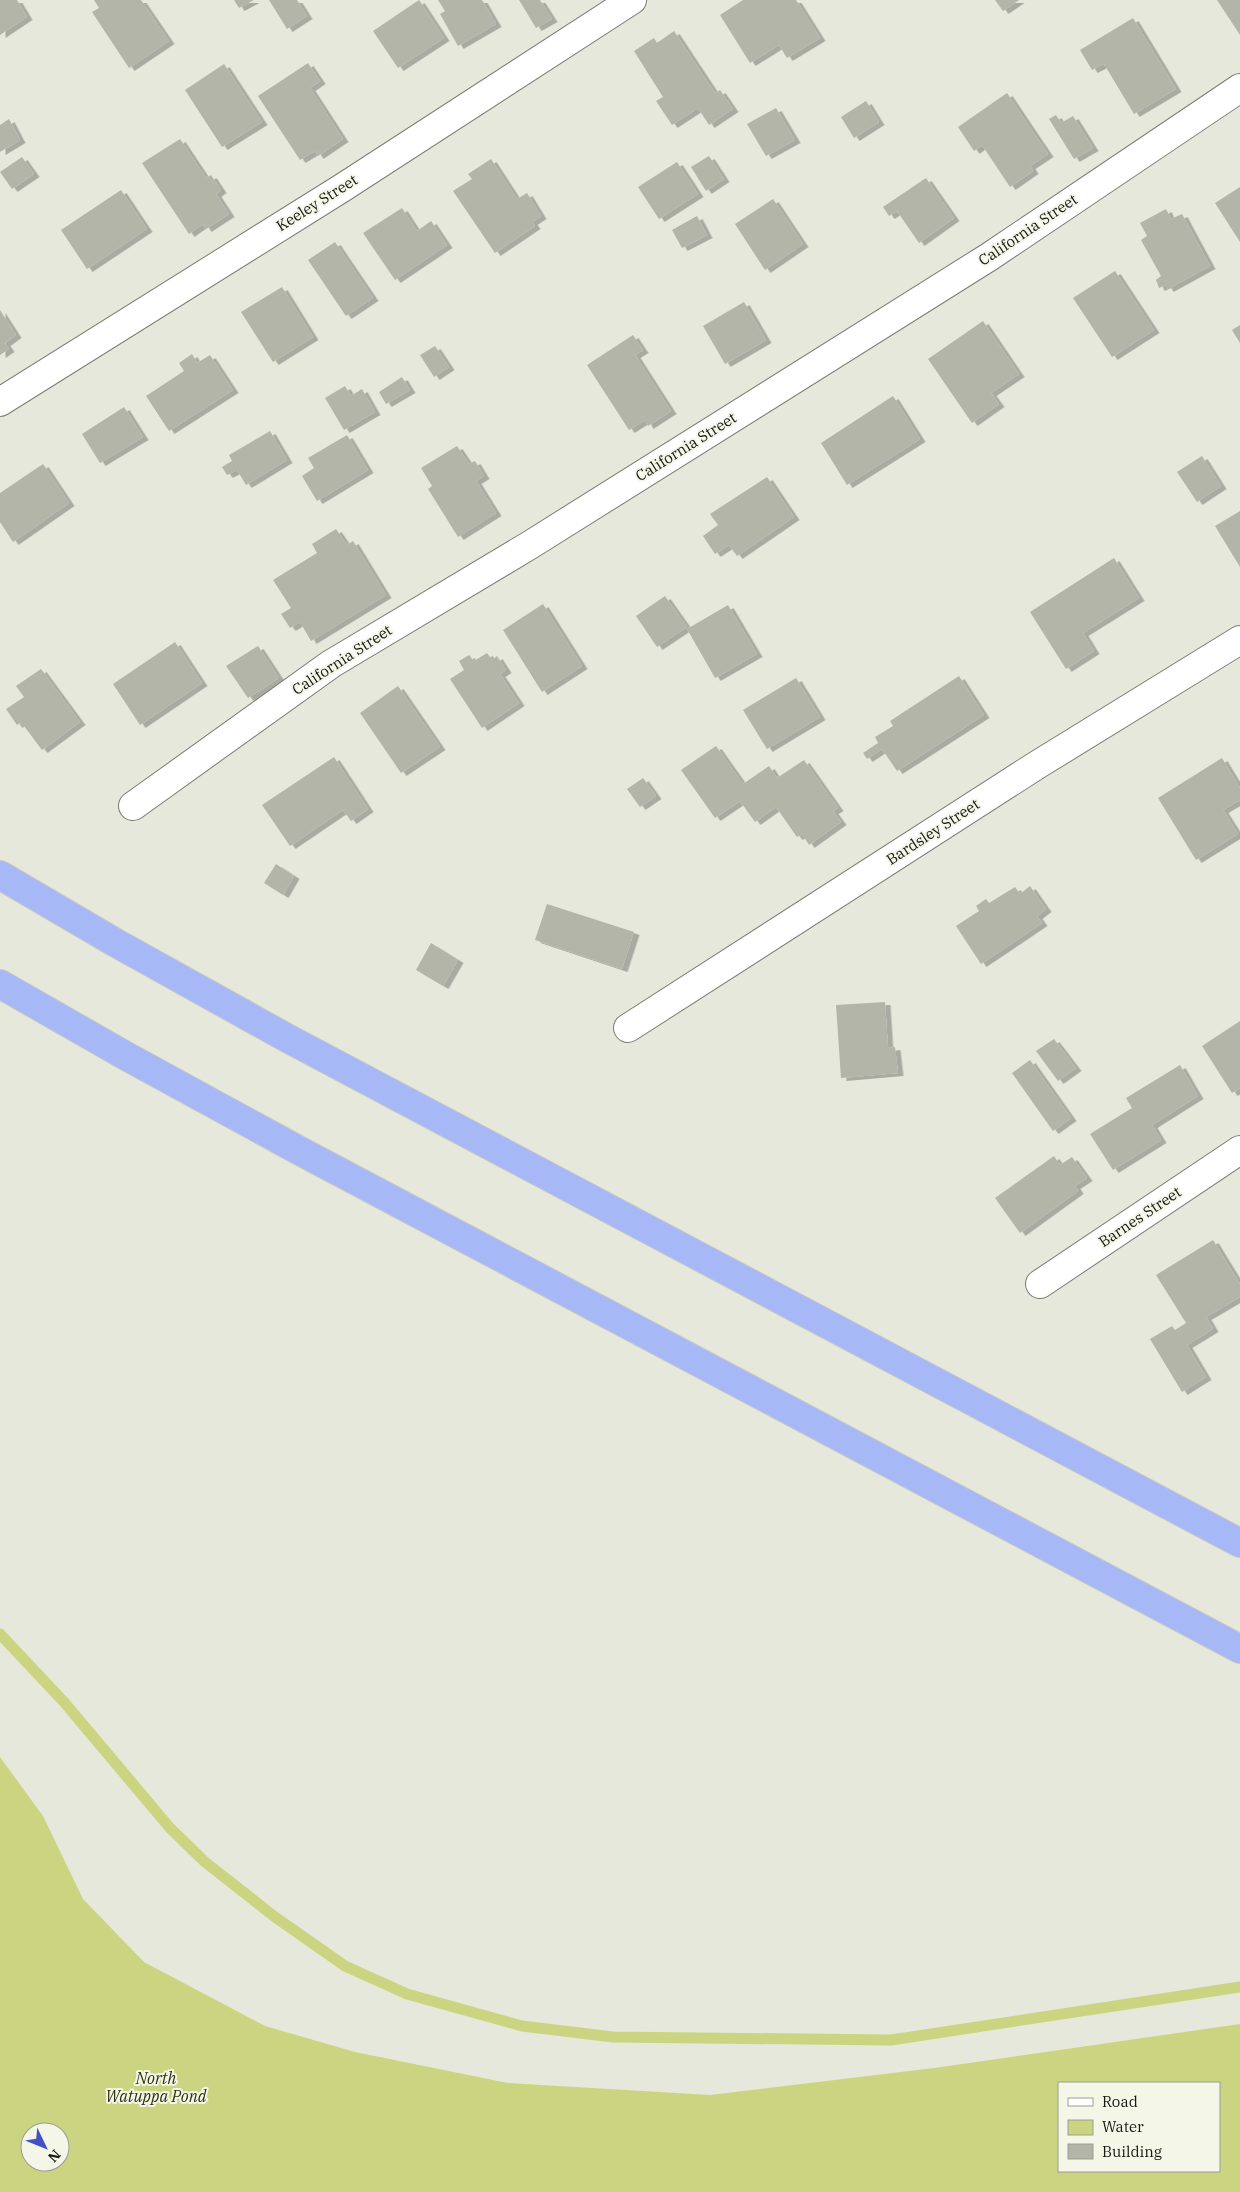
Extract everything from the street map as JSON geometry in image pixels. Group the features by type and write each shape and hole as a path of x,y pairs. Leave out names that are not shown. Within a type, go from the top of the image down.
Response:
{"highway":[{"path":"0,875 124,948 287,1038 1240,1543"},
{"path":"0,984 300,1151 1240,1649"}],"street":[{"name":"Keeley Street","path":"0,402 333,193 632,0"},
{"name":"California Street","path":"133,806 331,664 530,545 989,257 1240,88"},
{"name":"Bardsley Street","path":"628,1028 1037,765 1239,643"},
{"name":"Barnes Street","path":"1040,1284 1240,1150"}],"water":[{"name":"North Watuppa Pond","path":"0,1757 43,1816 83,1899 144,1962 265,2026 355,2052 508,2083 710,2095 934,2068 1240,2024 1240,2192 0,2192"}],"building":[{"path":"0,0 17,0 27,17 0,35"},
{"path":"94,0 141,0 169,41 129,68 92,12 99,8"},
{"path":"234,0 254,0 239,8"},
{"path":"269,0 297,0 307,16 287,29"},
{"path":"419,0 444,38 398,68 373,31"},
{"path":"438,0 482,0 496,24 458,46 440,14 445,11"},
{"path":"519,0 540,0 552,19 536,28"},
{"path":"743,0 796,0 820,38 787,58 779,45 750,63 720,15"},
{"path":"995,0 1019,0 1003,11"},
{"path":"1217,0 1240,0 1240,35"},
{"path":"1133,18 1176,89 1134,114 1104,64 1092,70 1080,50"},
{"path":"674,31 715,93 720,90 733,109 709,125 698,108 672,125 656,101 663,97 634,51 654,38 657,43"},
{"path":"308,63 320,81 310,88 343,139 318,156 315,151 300,160 258,96"},
{"path":"224,64 262,122 222,147 185,90"},
{"path":"1007,93 1048,154 1030,166 1033,171 1010,187 982,145 974,151 958,127"},
{"path":"866,101 879,122 854,138 841,117"},
{"path":"776,108 795,140 766,156 747,124"},
{"path":"1056,115 1061,123 1073,116 1093,148 1074,159 1049,119"},
{"path":"9,119 20,140 0,152 0,125"},
{"path":"180,139 206,178 211,175 221,190 216,194 229,214 206,229 203,224 189,234 142,163"},
{"path":"709,156 724,179 706,191 691,167"},
{"path":"22,157 34,174 12,189 0,172"},
{"path":"491,159 517,199 527,193 541,216 532,222 535,226 495,253 453,191 472,179 468,174"},
{"path":"677,162 698,194 659,219 638,187"},
{"path":"926,178 954,218 919,243 897,211 889,216 883,207"},
{"path":"1240,187 1240,242 1215,203"},
{"path":"121,190 147,229 87,269 61,230"},
{"path":"773,199 803,244 765,270 735,224"},
{"path":"402,208 417,231 431,221 447,245 395,280 363,233"},
{"path":"1166,209 1171,219 1182,214 1210,266 1168,289 1166,285 1159,288 1156,280 1161,276 1141,240 1147,236 1140,223"},
{"path":"697,216 707,235 682,248 672,230"},
{"path":"335,242 373,298 346,316 308,260"},
{"path":"1115,271 1154,330 1112,357 1073,298"},
{"path":"282,287 313,337 273,362 241,312"},
{"path":"744,302 766,340 725,364 703,326"},
{"path":"0,310 16,335 5,343 9,349 0,355"},
{"path":"983,321 1019,374 991,393 999,404 972,423 928,359"},
{"path":"1240,325 1240,343 1232,330"},
{"path":"633,335 643,350 635,355 671,411 648,426 645,420 629,430 587,365"},
{"path":"435,346 449,367 434,377 420,355"},
{"path":"192,354 197,363 210,355 233,390 169,431 146,396 184,371 179,363"},
{"path":"402,377 410,390 386,404 379,392"},
{"path":"345,386 351,396 362,389 375,412 344,430 325,398"},
{"path":"893,396 920,439 847,485 821,443"},
{"path":"124,407 143,437 100,463 82,434"},
{"path":"270,431 287,460 246,485 237,470 227,475 222,467 232,461 229,455"},
{"path":"347,435 368,470 317,501 302,476 314,468 308,458"},
{"path":"457,446 469,464 475,461 484,476 476,481 496,513 458,537 428,489 432,486 421,468"},
{"path":"1202,456 1221,486 1197,502 1177,472"},
{"path":"43,464 69,503 13,542 0,522 0,493"},
{"path":"767,477 794,517 737,556 729,545 715,554 703,536 718,525 710,514"},
{"path":"1240,511 1240,567 1215,526"},
{"path":"336,529 347,545 353,541 386,595 311,641 300,622 290,628 281,614 291,608 273,580 317,553 312,544"},
{"path":"1114,558 1139,598 1083,633 1094,651 1066,669 1030,612"},
{"path":"665,596 687,627 657,647 636,616"},
{"path":"543,604 582,666 542,692 503,630"},
{"path":"728,605 757,654 715,678 687,629"},
{"path":"175,642 202,683 140,725 113,684"},
{"path":"258,646 279,678 248,698 226,666"},
{"path":"487,653 492,660 497,656 506,670 500,674 519,703 482,728 450,679 464,670 459,661 469,655 474,661"},
{"path":"41,669 80,722 42,750 21,722 17,725 6,709 24,697 16,686"},
{"path":"959,676 984,715 897,771 882,749 867,759 863,753 878,743 875,737 893,726 890,721"},
{"path":"796,678 820,717 767,749 743,710"},
{"path":"398,686 440,747 401,773 360,713"},
{"path":"716,746 743,784 769,766 777,778 804,760 838,808 833,811 841,822 809,845 802,834 797,837 776,807 755,822 740,801 715,818 681,770"},
{"path":"334,757 368,809 351,821 343,810 290,846 262,805"},
{"path":"1222,758 1240,788 1240,800 1223,810 1238,834 1196,860 1158,798"},
{"path":"643,778 656,796 640,807 627,789"},
{"path":"276,864 294,876 283,895 264,883"},
{"path":"1030,886 1046,909 1037,916 1042,923 981,964 956,926 979,911 976,906 986,899 989,903 1015,887 1020,894"},
{"path":"547,904 634,932 622,969 535,940"},
{"path":"431,943 458,960 443,986 416,970"},
{"path":"885,1002 888,1048 895,1047 898,1073 841,1078 836,1005"},
{"path":"1240,1021 1240,1088 1232,1093 1202,1046"},
{"path":"1054,1039 1076,1068 1058,1081 1036,1051"},
{"path":"1030,1060 1071,1118 1053,1131 1012,1073"},
{"path":"1180,1065 1198,1096 1152,1125 1161,1140 1113,1170 1090,1134 1132,1108 1126,1098"},
{"path":"1054,1156 1060,1165 1072,1157 1087,1178 1075,1186 1078,1191 1020,1233 995,1198"},
{"path":"1213,1240 1240,1284 1240,1297 1206,1317 1213,1329 1187,1345 1206,1377 1182,1392 1150,1339 1172,1326 1175,1330 1186,1323 1156,1275"}],"waterway":[{"path":"0,1634 64,1702 170,1828 205,1862 275,1917 345,1966 407,1994 522,2026 613,2037 891,2040 1240,1987"}]}
